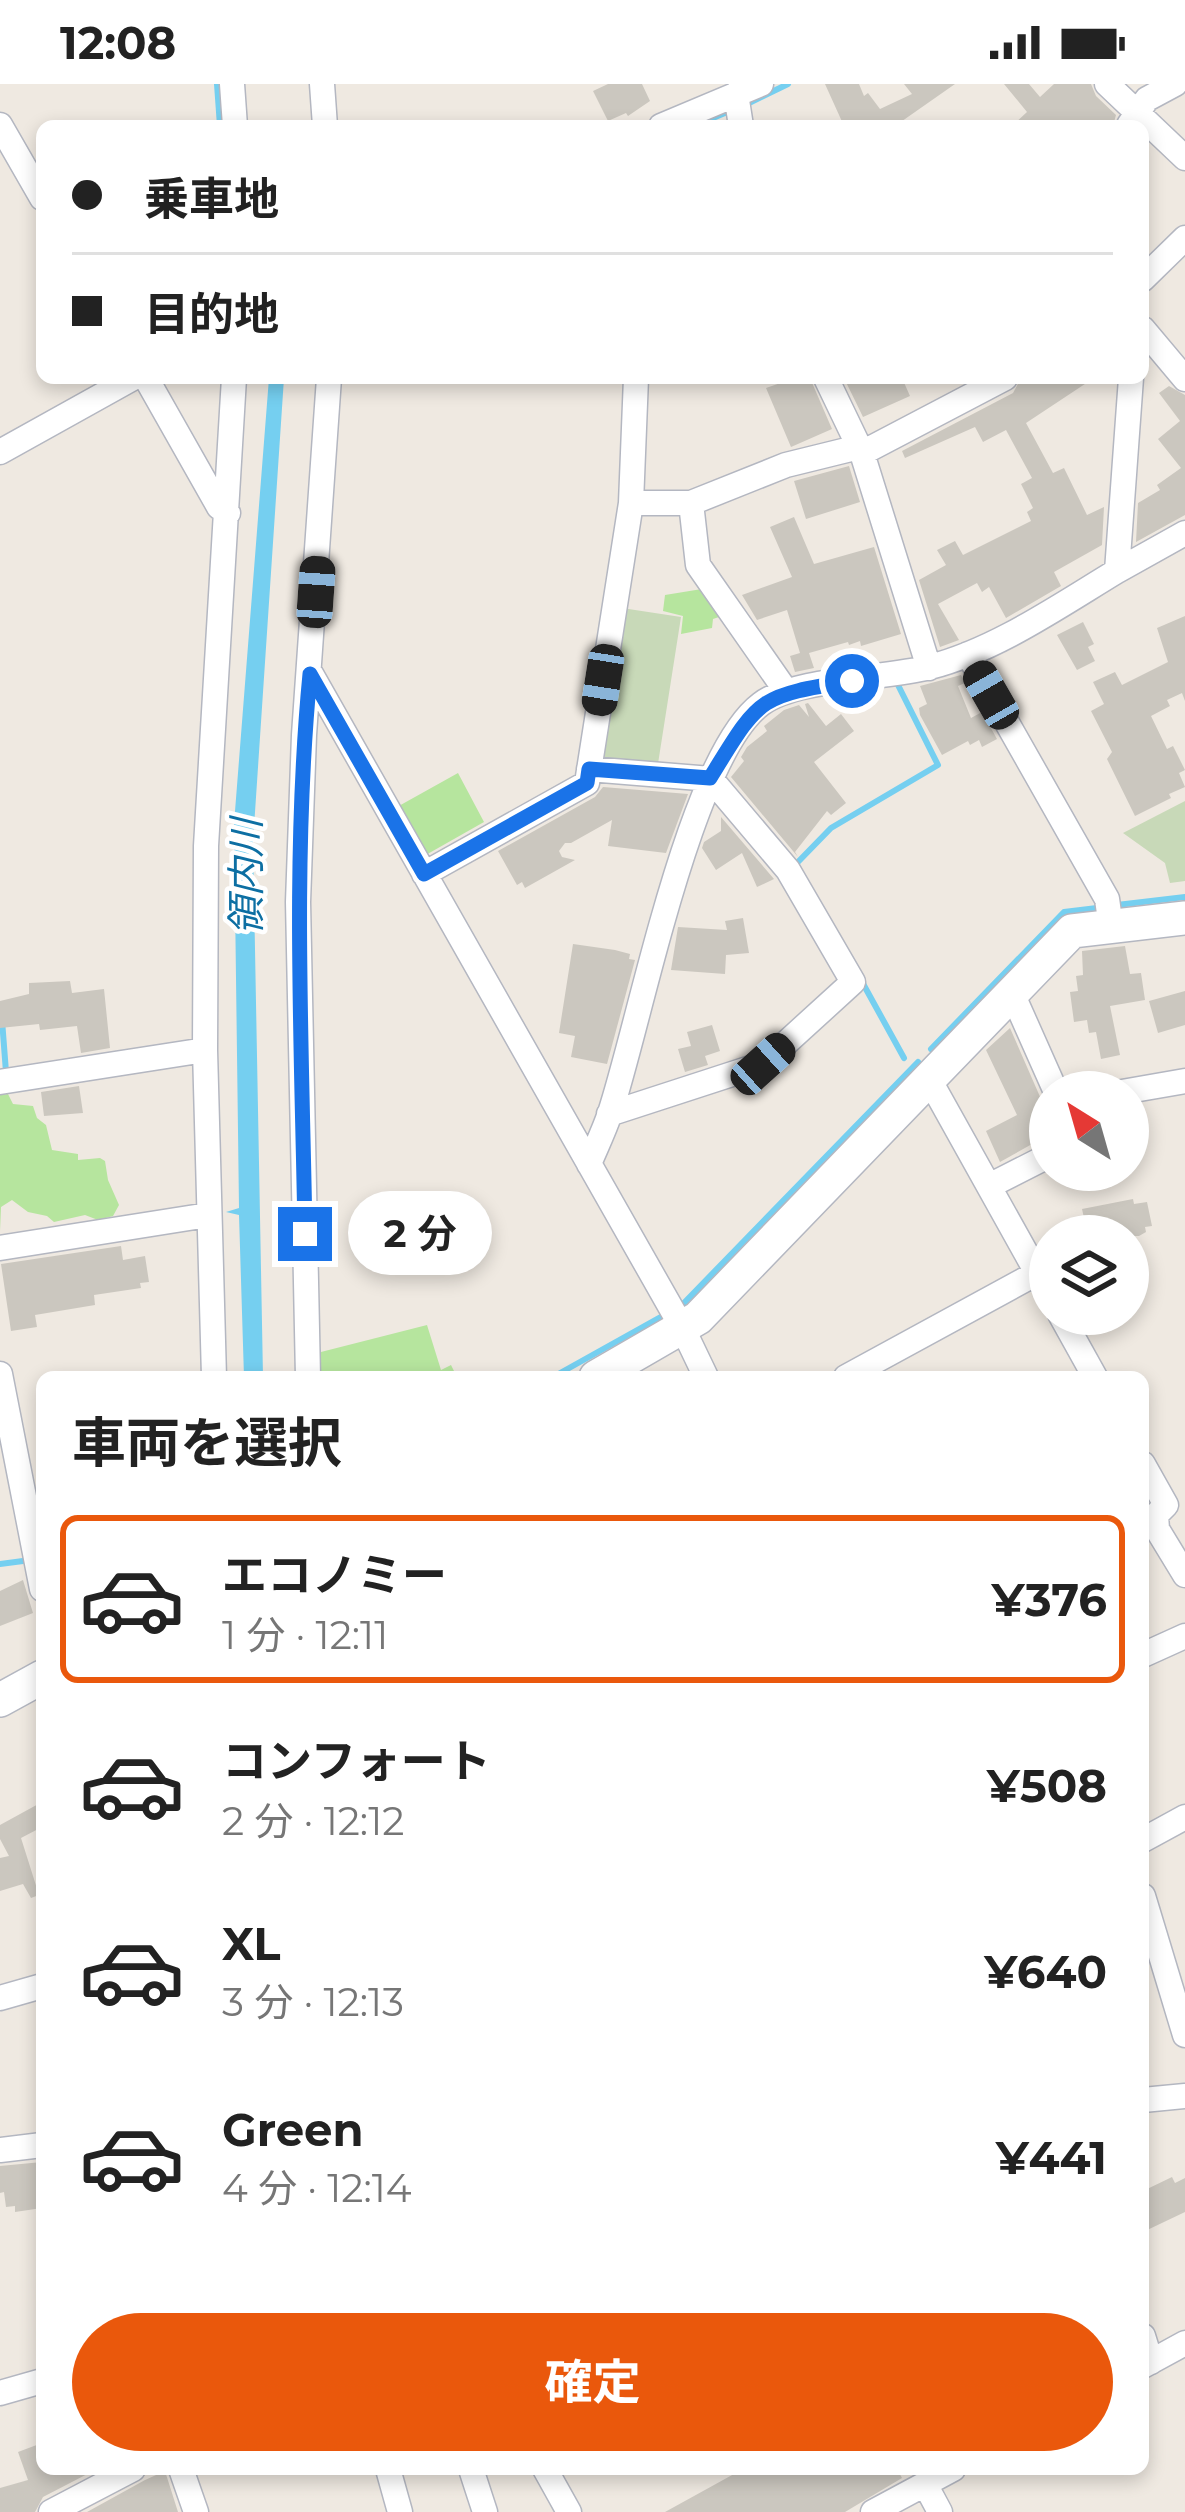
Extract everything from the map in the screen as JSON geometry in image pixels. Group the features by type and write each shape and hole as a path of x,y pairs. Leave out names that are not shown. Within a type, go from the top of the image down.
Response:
{"street":[{"path":"232,84 235,120"},
{"path":"322,84 325,120"},
{"path":"1107,84 1133,120"},
{"path":"1137,120 1148,99 1175,84"},
{"path":"675,120 747,88"},
{"path":"742,120 747,88"},
{"path":"0,125 36,188"},
{"path":"1149,133 1185,158"},
{"path":"1149,273 1185,238"},
{"path":"1149,336 1185,380"},
{"path":"0,452 122,384"},
{"path":"149,384 218,506 229,513"},
{"path":"214,1371 206,846 234,384"},
{"path":"308,1371 298,902 304,735 329,384"},
{"path":"424,874 587,783 632,503 635,384"},
{"path":"829,384 860,450 929,668"},
{"path":"632,503 691,502 787,465 860,450 994,384"},
{"path":"1117,571 1131,384"},
{"path":"691,502 698,565 786,692"},
{"path":"590,1164 710,778 760,704 786,692 929,668 968,654 1185,533"},
{"path":"968,654 1107,899 1111,927"},
{"path":"310,674 703,1371"},
{"path":"589,769 710,778 788,871 853,982 763,1064 609,1114"},
{"path":"607,1371 698,1318 1072,931 1185,918"},
{"path":"1012,993 1047,1071"},
{"path":"0,1082 206,1050"},
{"path":"929,1079 1029,1258"},
{"path":"1149,1087 1185,1081"},
{"path":"989,1186 1029,1166"},
{"path":"0,1248 208,1215"},
{"path":"857,1371 1029,1277"},
{"path":"1072,1335 1092,1371"},
{"path":"0,1374 36,1558"},
{"path":"1149,1475 1166,1505 1150,1531 1185,1575"},
{"path":"1149,1652 1185,1636"},
{"path":"0,1700 36,1680"},
{"path":"1149,1837 1185,1817"},
{"path":"1149,1916 1185,2035"},
{"path":"0,1998 36,1988"},
{"path":"1149,2099 1185,2096"},
{"path":"0,2150 36,2146"},
{"path":"1149,2363 1185,2343"},
{"path":"0,2393 36,2383"},
{"path":"51,2512 122,2475"},
{"path":"183,2475 196,2512"},
{"path":"390,2475 400,2512"},
{"path":"473,2475 485,2512"},
{"path":"548,2475 569,2512"},
{"path":"873,2512 938,2475"},
{"path":"940,2475 940,2512"}],"green space":[{"path":"708,588 725,615 713,619 712,628 681,634 683,616 663,611 665,595"},
{"path":"622,608 681,617 657,770 601,765"},
{"path":"458,773 484,822 424,856 397,807"},
{"path":"1185,801 1185,881 1170,883 1165,863 1123,833"},
{"path":"8,1094 13,1104 33,1106 46,1125 52,1150 78,1154 78,1160 105,1161 119,1205 113,1216 98,1220 85,1215 54,1222 12,1200 1,1207 0,1231 0,1095"},
{"path":"427,1325 441,1370 451,1365 454,1371 317,1371 317,1353"}],"water":[{"name":"領内川","path":"269,384 284,384 253,842 263,1371 244,1371 239,1215 226,1212 239,1208 234,824"}],"building":[{"path":"608,84 642,84 650,101 628,116 608,120 593,91"},
{"path":"825,84 859,84 864,96 868,93 880,109 912,94 904,84 955,84 904,120 841,120"},
{"path":"1004,84 1029,84 1040,97 1054,84 1091,84 1096,96 1116,115 1115,120 1018,120 1027,112"},
{"path":"813,384 832,429 791,447 766,388"},
{"path":"847,384 905,384 910,396 863,417"},
{"path":"1018,384 1085,384 1026,423 1053,473 1064,468 1087,515 1104,507 1102,545 1054,572 1061,586 1006,618 989,587 982,592 977,583 938,604 959,640 940,647 919,580 946,565 937,550 955,541 963,555 1031,521 1027,512 1033,508 1021,484 1032,478 1006,430 983,442 975,427 905,458 902,451 1013,393"},
{"path":"1169,386 1185,395 1185,515 1136,542 1138,503 1160,490 1157,485 1181,468 1158,439 1180,421 1159,393"},
{"path":"849,466 860,502 806,519 794,481"},
{"path":"794,517 814,564 874,547 901,634 861,646 860,641 848,642 809,653 814,668 795,672 790,656 800,653 787,610 757,620 742,595 792,577 770,527"},
{"path":"1185,616 1185,701 1182,693 1151,716 1167,749 1173,746 1185,770 1179,773 1185,787 1135,816 1107,759 1112,752 1091,711 1104,704 1093,682 1115,672 1122,685 1168,662 1157,628"},
{"path":"1083,622 1094,644 1088,647 1095,661 1077,670 1057,635"},
{"path":"961,675 965,683 958,686 971,718 982,712 997,739 982,747 979,740 970,745 968,741 942,755 920,715 919,708 927,704 920,686"},
{"path":"808,703 826,726 841,714 854,731 814,762 846,803 831,815 827,811 795,852 798,857 731,777 744,761 741,757 747,747 767,731 764,726 799,705 809,717"},
{"path":"603,787 688,794 666,853 608,846 612,820 565,843 559,851 562,857 575,860 525,888 522,882 517,885 498,851 595,797"},
{"path":"721,817 774,879 757,887 742,853 716,870 702,848 721,831"},
{"path":"743,918 749,953 726,955 725,974 671,970 678,927 727,930 725,921"},
{"path":"573,944 615,950 635,960 607,1064 571,1057 575,1036 559,1033"},
{"path":"1125,946 1130,974 1141,973 1145,1000 1110,1006 1120,1055 1101,1059 1096,1032 1089,1033 1087,1020 1074,1022 1070,992 1078,991 1076,976 1083,975 1082,951"},
{"path":"70,981 72,993 104,989 110,1048 81,1053 77,1026 0,1028 0,1001 29,994 29,983"},
{"path":"1185,991 1185,1025 1158,1033 1149,1001"},
{"path":"712,1025 720,1051 705,1056 708,1065 685,1072 678,1049 691,1046 687,1032"},
{"path":"1010,1028 1029,1072 1029,1146 1000,1162 986,1131 1017,1115 986,1050"},
{"path":"79,1086 83,1113 44,1116 41,1092"},
{"path":"1133,1199 1134,1204 1147,1202 1152,1226 1149,1215 1083,1215 1082,1209"},
{"path":"121,1246 123,1260 145,1256 149,1282 140,1283 141,1288 94,1295 95,1305 35,1315 37,1327 11,1331 1,1264"},
{"path":"23,1580 33,1613 0,1626 0,1591"},
{"path":"36,1805 36,1830 21,1838 36,1896 31,1898 23,1884 0,1891 0,1858 9,1856 0,1839 0,1825"},
{"path":"36,2163 36,2209 15,2212 15,2206 6,2207 4,2192 0,2193 0,2166"},
{"path":"1172,2177 1175,2183 1185,2178 1185,2212 1149,2229 1149,2188"},
{"path":"36,2445 36,2475 85,2475 43,2497 35,2512 0,2512 0,2488 28,2480 18,2452"},
{"path":"166,2475 178,2512 87,2512 145,2480"},
{"path":"732,2475 902,2478 845,2512 665,2512"}],"waterway":[{"path":"217,84 220,120"},
{"path":"745,105 788,84"},
{"path":"708,120 732,110"},
{"path":"799,869 796,864 831,828 938,765 897,683"},
{"path":"1117,905 1185,897"},
{"path":"931,1049 1064,912 1097,908"},
{"path":"861,980 904,1058"},
{"path":"2,1020 6,1072"},
{"path":"682,1305 918,1062"},
{"path":"564,1371 666,1314"},
{"path":"0,1564 23,1561"}],"route":[{"path":"305,1234 298,902 310,674 424,874 587,783 589,769 710,778 760,704 786,692 852,681"}]}
